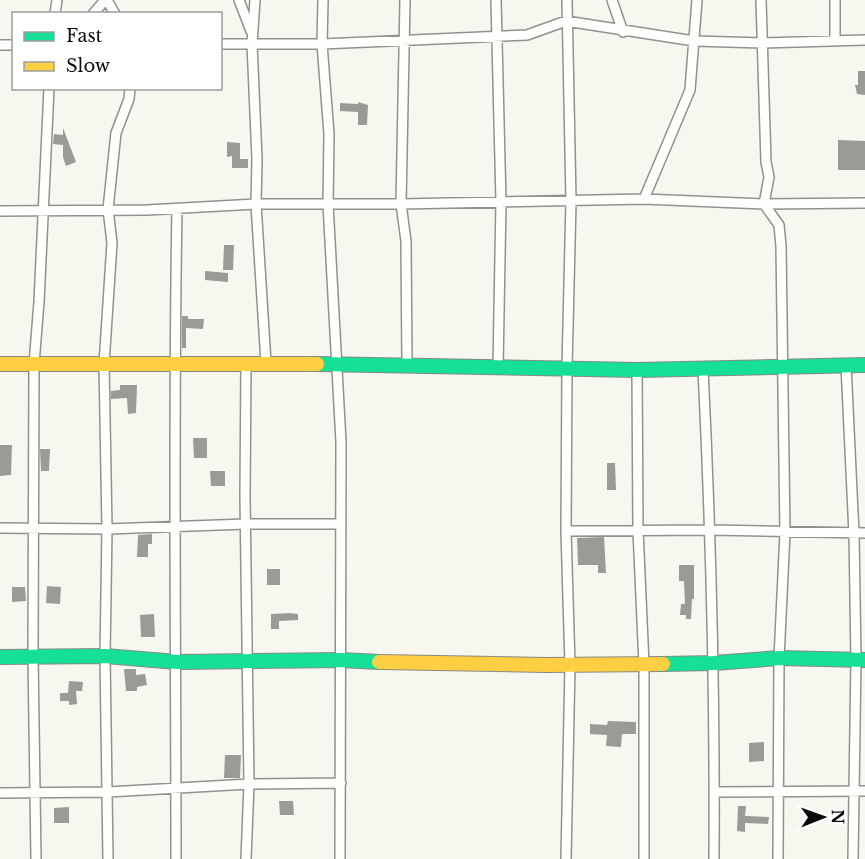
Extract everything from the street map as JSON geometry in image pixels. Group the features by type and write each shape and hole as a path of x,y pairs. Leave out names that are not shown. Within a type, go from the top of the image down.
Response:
{"street":[{"path":"95,12 106,0"},
{"path":"239,0 253,34"},
{"path":"255,0 252,44 257,159 256,204 266,363"},
{"path":"323,0 322,44 329,134 328,204 340,442 340,859"},
{"path":"405,0 401,204 406,241 407,365"},
{"path":"496,0 501,202 498,367"},
{"path":"566,859 570,665 566,531 567,368 571,201 567,0"},
{"path":"612,0 623,32"},
{"path":"644,199 690,90 697,0"},
{"path":"761,0 769,177 764,204 779,225 782,366 784,533 779,658 778,859"},
{"path":"835,0 836,40"},
{"path":"222,44 322,44 527,35 566,21 623,32 694,41 763,43 865,40"},
{"path":"36,859 33,655 34,364 49,90"},
{"path":"108,859 104,364 112,243 108,209 117,133 130,90"},
{"path":"0,211 177,209 256,204 401,204 644,199 764,204 865,203"},
{"path":"176,859 174,363 177,209"},
{"path":"246,363 249,784 246,859"},
{"path":"0,364 266,363 637,370 865,365"},
{"path":"846,365 860,660 853,859"},
{"path":"704,369 714,663 714,859"},
{"path":"637,370 638,530 644,665 644,859"},
{"path":"0,528 51,530 246,524 341,524"},
{"path":"566,531 711,530 865,534"},
{"path":"0,657 105,656 177,662 341,660 428,664 570,665 714,663 779,658 860,660"},
{"path":"0,792 108,792 249,784 341,783"},
{"path":"714,792 865,791"}],"building":[{"path":"858,71 865,71 865,95 857,94 855,85 858,85"},
{"path":"358,102 368,105 367,125 358,125 358,112 340,111 340,103 358,104"},
{"path":"63,128 76,162 66,166 63,145 53,144 54,134 63,135"},
{"path":"838,140 865,141 865,170 838,170"},
{"path":"227,142 240,143 240,159 248,159 248,168 232,168 232,156 227,157"},
{"path":"224,245 234,245 233,270 223,270"},
{"path":"205,271 228,273 228,282 205,280"},
{"path":"182,316 188,316 188,319 204,319 203,329 186,328 186,348 182,348"},
{"path":"120,385 137,385 136,413 128,414 127,398 111,399 111,391 120,390"},
{"path":"193,438 207,438 207,458 194,458"},
{"path":"0,445 12,445 11,475 0,476"},
{"path":"40,449 50,449 49,471 41,471"},
{"path":"607,463 615,463 616,490 607,490"},
{"path":"210,471 225,471 225,486 211,486"},
{"path":"152,534 152,544 148,544 148,557 137,557 138,535"},
{"path":"604,537 606,573 598,573 598,565 578,565 577,538"},
{"path":"679,565 694,565 694,599 692,599 691,619 686,619 686,615 680,615 681,604 685,604 684,581 679,581"},
{"path":"267,569 280,569 280,585 267,585"},
{"path":"47,586 61,587 60,604 46,603"},
{"path":"12,587 25,587 26,601 12,602"},
{"path":"154,614 155,637 141,637 140,615"},
{"path":"271,614 298,614 298,620 279,621 279,629 271,629"},
{"path":"124,669 136,669 136,675 145,674 147,685 137,687 137,691 126,691"},
{"path":"69,681 83,682 82,691 76,691 77,704 69,705 69,701 60,701 60,693 68,693"},
{"path":"608,721 636,722 636,734 622,734 621,747 606,746 607,735 590,734 590,724 607,725"},
{"path":"764,742 764,761 749,762 749,743"},
{"path":"225,755 241,755 240,778 224,778"},
{"path":"279,801 293,801 294,815 280,815"},
{"path":"738,806 746,806 745,816 769,817 768,824 745,823 745,832 737,831"},
{"path":"69,807 69,823 54,823 54,808"}],"traffic: fast":[{"path":"317,364 637,370 865,365"},
{"path":"0,657 105,656 177,662 341,660 379,662"},
{"path":"663,664 779,658 865,660"}],"traffic: slow":[{"path":"0,364 317,364"},
{"path":"379,662 545,665 663,664"}]}
